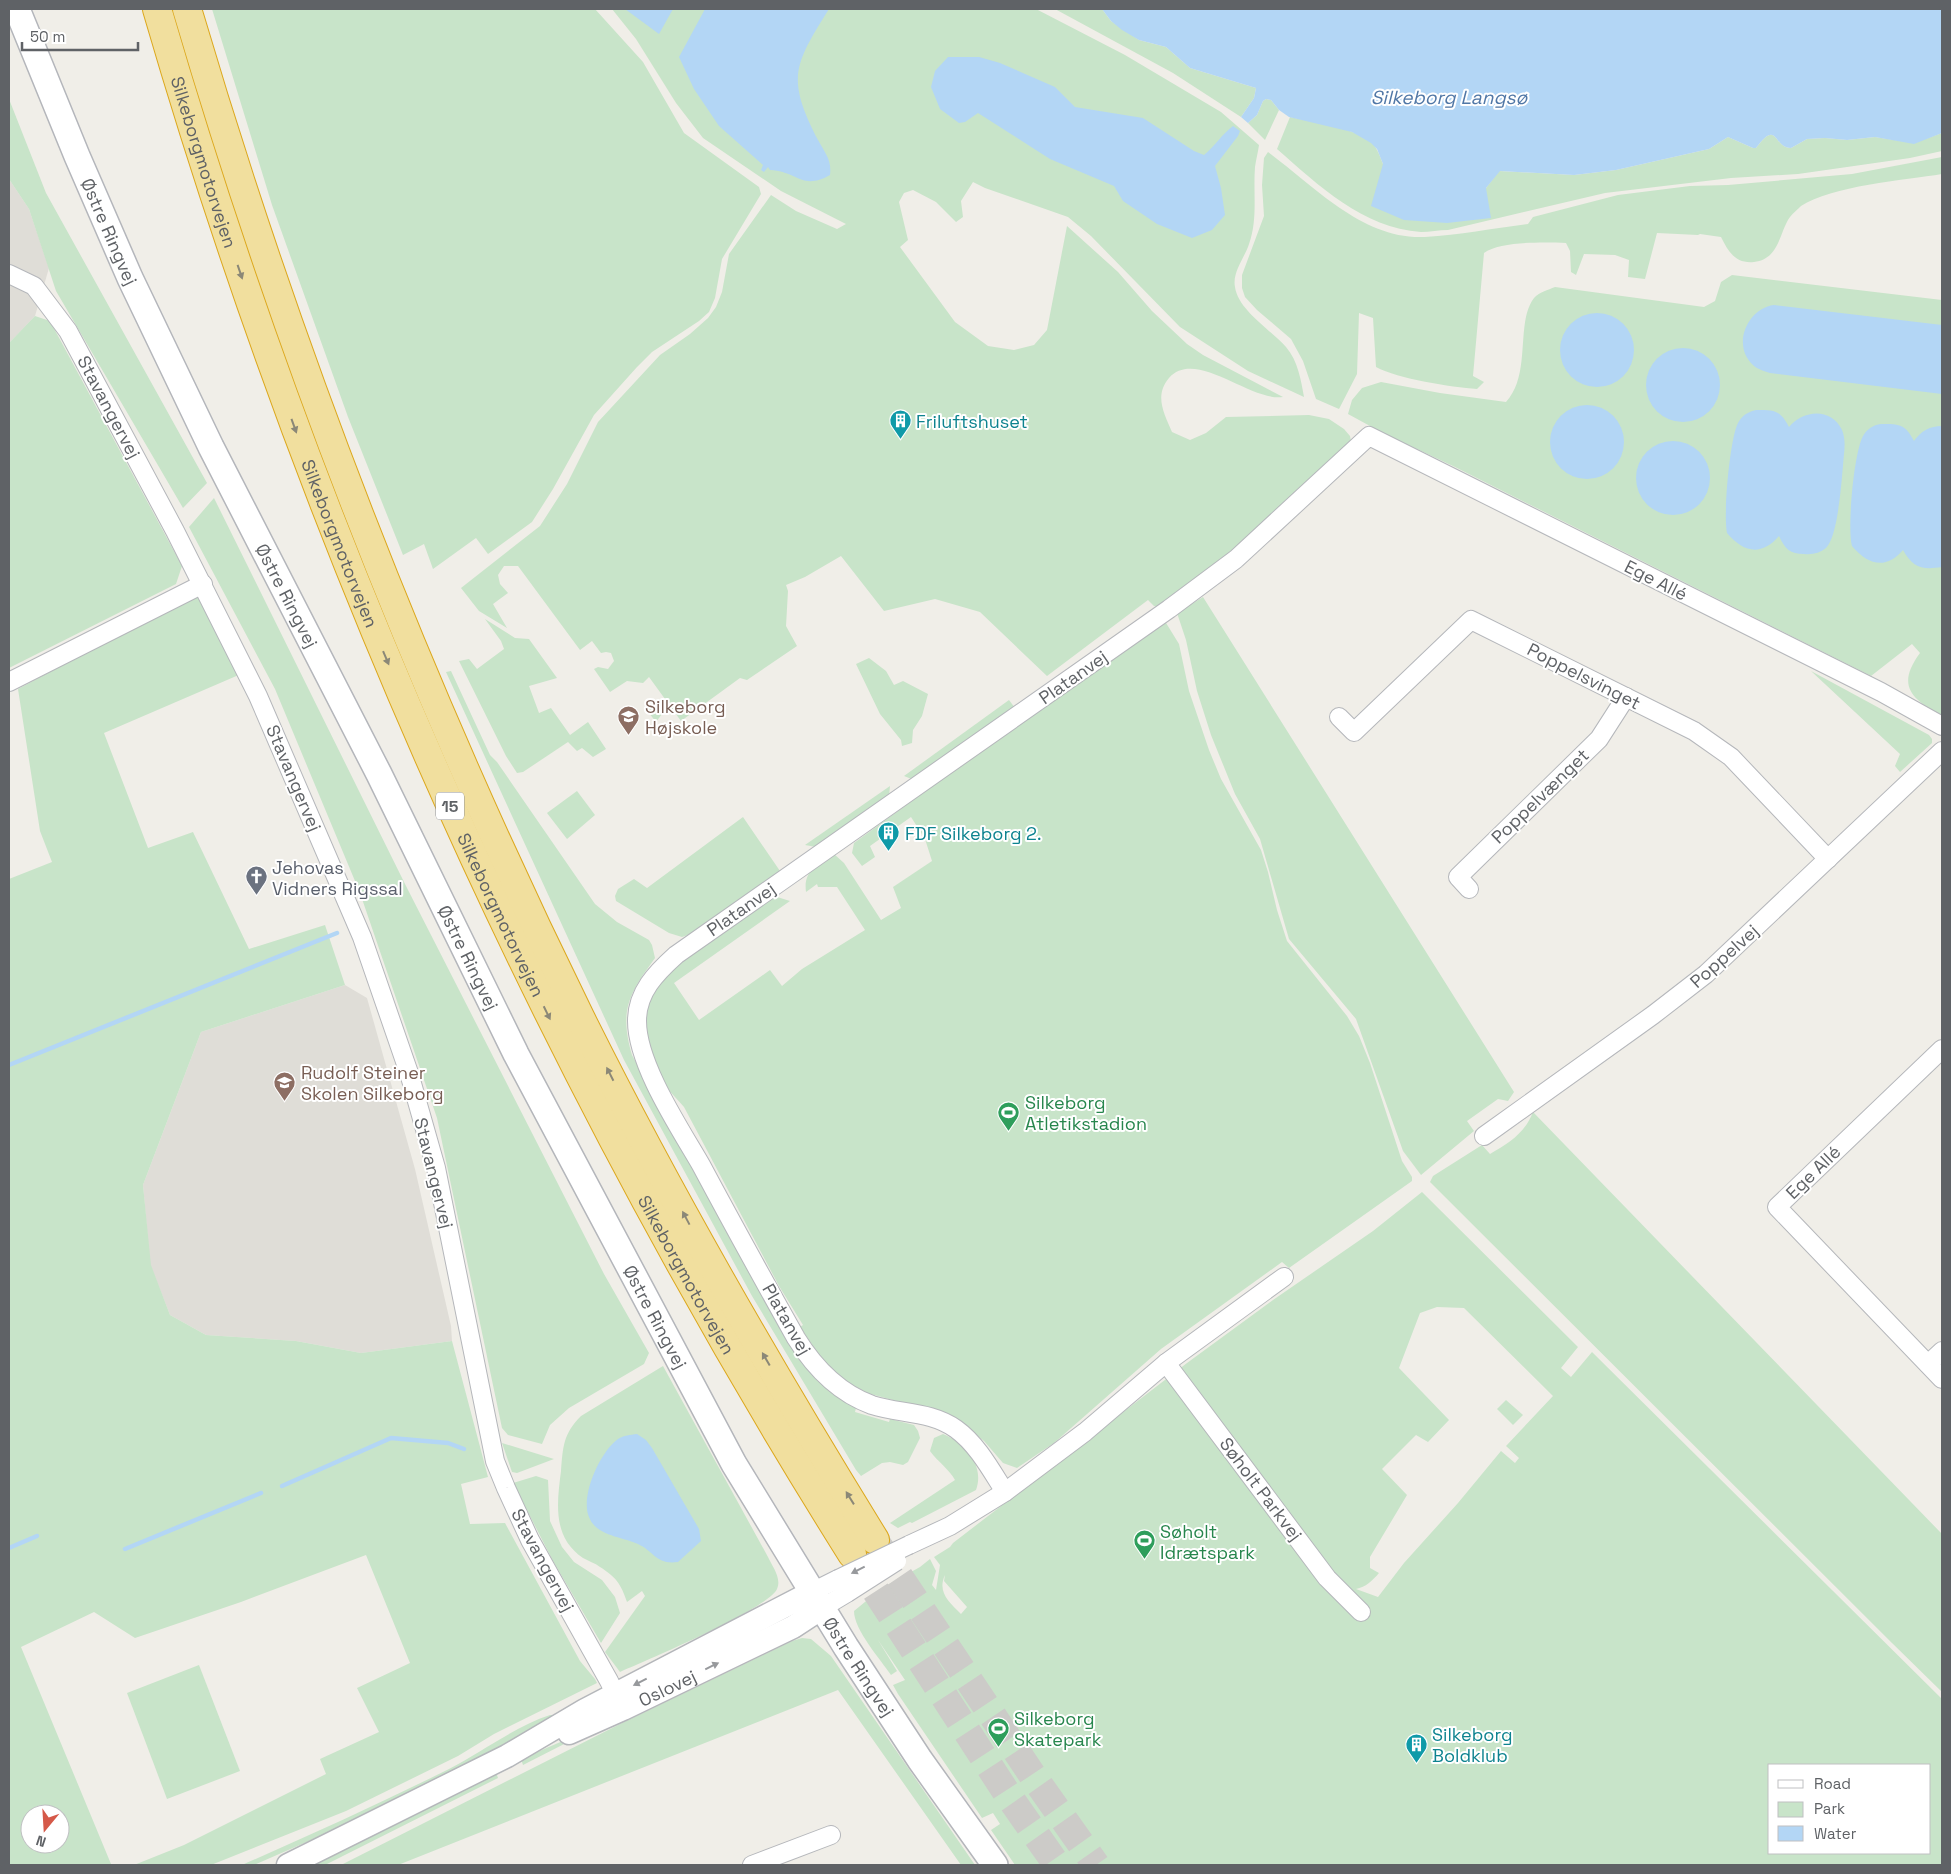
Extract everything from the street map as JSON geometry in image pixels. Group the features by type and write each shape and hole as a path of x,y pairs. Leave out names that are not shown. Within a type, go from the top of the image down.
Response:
{"highway":[{"name":"Silkeborgmotorvejen","path":"157,9 210,182 272,366 301,445 382,649 466,842 557,1033 679,1264 751,1390 852,1554"},
{"name":"Silkeborgmotorvejen","path":"186,9 236,174 324,425 374,556 449,734 535,924 642,1135 704,1252 766,1360 875,1540"}],"main road":[{"name":"Østre Ringvej","path":"17,9 126,270 215,456 378,774 516,1054 734,1464 817,1600 920,1760 995,1865"}],"street":[{"name":"Stavangervej","path":"9,274 34,286 68,331 203,584 258,696 358,928 370,957 400,1046 436,1168 495,1461 530,1540 619,1702"},
{"name":"Ege Allé","path":"1369,436 1881,692 1942,726"},
{"name":"Platanvej","path":"1005,1492 983,1457 956,1429 937,1419 873,1405 858,1398 830,1379 809,1359 648,1067 639,1042 637,1020 639,1004 644,990 660,969 676,955 1163,614 1236,559 1369,436"},
{"path":"9,682 203,584"},
{"name":"Poppelsvinget","path":"1339,717 1354,732 1471,620 1694,731 1731,757 1828,859"},
{"name":"Poppelvænget","path":"1469,889 1458,877 1599,739 1626,697"},
{"name":"Poppelvej","path":"1484,1136 1653,1016 1706,974 1942,751"},
{"name":"Ege Allé","path":"1942,1048 1777,1207 1942,1379"},
{"path":"817,1600 950,1526 1005,1492 1085,1432 1166,1363 1284,1277"},
{"path":"1928,1364 1942,1351"},
{"name":"Søholt Parkvej","path":"1166,1363 1328,1578 1361,1612"},
{"name":"Oslovej","path":"288,1865 507,1756 590,1724 619,1702 793,1627 817,1600"},
{"path":"752,1865 831,1835"}],"shaded area":[{"path":"9,179 29,209 49,268 35,316 9,343"},
{"name":"Rudolf Steiner Skolen Silkeborg","path":"345,985 367,998 415,1169 451,1326 452,1341 361,1353 296,1341 206,1335 170,1315 150,1264 143,1185 201,1032"}],"green space":[{"path":"212,9 595,9 643,62 684,133 759,187 761,194 722,259 715,298 709,312 699,321 652,352 637,367 594,415 553,489 532,522 488,554 476,538 433,569 424,544 403,555 348,417 272,205"},
{"path":"612,9 1036,9 1125,55 1221,112 1259,145 1255,167 1255,206 1252,235 1235,276 1235,287 1237,295 1248,312 1280,340 1290,352 1298,371 1304,397 1248,371 1180,327 1091,236 1068,217 973,182 961,201 963,217 956,222 936,202 913,190 904,193 899,202 908,240 900,247 955,322 988,346 1014,350 1034,345 1047,330 1067,226 1118,272 1152,311 1187,344 1203,355 1283,397 1255,392 1208,372 1194,369 1180,370 1169,378 1164,385 1161,398 1172,432 1190,440 1206,433 1226,417 1309,415 1329,419 1344,429 1350,436 1351,441 1297,496 1237,546 1206,575 1160,607 1154,606 1148,600 1047,676 980,612 935,599 884,611 841,556 805,577 786,585 788,591 786,626 797,646 747,680 740,678 681,721 649,677 643,683 627,681 610,692 594,669 598,667 608,669 614,661 611,653 601,653 592,641 580,650 518,566 504,566 498,575 500,584 508,593 493,604 507,628 479,611 461,588 540,526 567,484 598,422 660,355 690,334 708,318 716,307 722,292 729,254 771,195 796,211 837,229 846,224 781,191 703,138 676,103 636,39"},
{"path":"1055,9 1102,9 1111,21 1139,40 1166,47 1190,68 1256,88 1254,98 1241,117 1173,73"},
{"path":"9,99 46,193 207,483 183,508 56,291 29,209 9,179"},
{"path":"1266,99 1271,100 1279,110 1265,140 1248,123 1257,115 1263,101"},
{"path":"1290,117 1333,126 1364,137 1374,145 1383,164 1486,188 1499,171 1574,175 1616,170 1709,149 1728,137 1756,148 1763,139 1768,135 1772,135 1785,147 1791,148 1807,139 1847,140 1875,137 1914,143 1942,133 1942,151 1910,158 1798,174 1731,178 1605,193 1448,230 1421,232 1400,229 1380,222 1343,203 1277,149"},
{"path":"1268,152 1322,195 1360,220 1381,230 1402,236 1425,237 1528,224 1533,217 1618,195 1690,186 1728,185 1852,174 1942,157 1942,174 1869,185 1830,193 1814,199 1801,206 1790,217 1778,244 1769,256 1754,262 1737,259 1726,247 1721,237 1700,234 1657,233 1645,279 1628,277 1629,260 1615,255 1584,254 1576,275 1571,272 1570,251 1566,243 1524,243 1491,249 1484,253 1473,376 1484,382 1477,389 1453,386 1411,379 1376,367 1373,318 1359,313 1357,374 1339,409 1316,399 1303,361 1291,339 1257,310 1245,297 1242,288 1242,275 1264,216 1262,185 1264,158"},
{"path":"1732,275 1942,300 1942,717 1923,704 1911,691 1908,683 1909,675 1920,653 1912,644 1871,676 1348,414 1352,400 1362,388 1381,382 1440,393 1506,402 1514,391 1519,377 1528,308 1536,296 1555,287 1704,307 1715,301 1721,282"},
{"path":"35,316 50,321 182,566 176,584 9,668 9,343"},
{"path":"214,498 406,886 604,1274 649,1353 644,1364 569,1408 550,1425 542,1444 508,1435 502,1428 437,1118 360,893 275,689 189,527"},
{"path":"199,592 241,674 104,733 148,848 193,832 249,949 325,925 345,985 201,1032 143,1185 151,1265 170,1315 206,1335 296,1341 361,1353 452,1341 488,1477 461,1484 470,1524 505,1523 580,1661 597,1683 494,1734 458,1756 346,1811 211,1865 134,1865 184,1845 326,1774 320,1759 379,1732 357,1688 410,1663 366,1555 241,1602 135,1638 94,1612 21,1647 111,1864 9,1865 9,879 52,862 40,831 18,689"},
{"path":"1203,597 1514,1092 1508,1101 1498,1099 1467,1121 1474,1131 1421,1175 1403,1151 1356,1019 1289,939 1260,839 1235,794 1211,735 1197,691 1186,640 1177,613"},
{"path":"1163,618 1179,644 1189,691 1221,779 1261,850 1287,941 1347,1016 1359,1036 1370,1063 1402,1161 1412,1177 1412,1181 1289,1268 1282,1262 1161,1349 1054,1443 1017,1468 1003,1463 984,1441 961,1422 944,1414 867,1393 849,1383 824,1362 800,1327 803,1325 779,1286 684,1107 665,1086 648,1044 646,1025 648,1004 659,985 672,969 774,896 790,901 674,983 699,1020 770,970 782,986 802,969 865,930 837,887 818,887 817,884 806,892 809,873 817,865 834,854 844,863 881,920 901,908 893,887 932,861 925,839 911,817 870,846 875,857 862,866 852,853 854,843"},
{"path":"485,619 515,638 529,639 557,678 529,686 539,713 551,708 570,735 588,722 606,749 593,757 582,748 577,751 568,742 523,772 517,773 506,756 459,661 469,659 477,669 504,649 501,641"},
{"path":"869,658 886,671 894,685 903,681 928,694 922,716 913,730 912,743 902,746 901,740 880,714 856,664"},
{"path":"451,671 490,755 497,762 595,904 617,922 649,940 652,945 655,958 633,993 627,1014 626,1026 632,1055 693,1170 796,1355 823,1385 856,1408 855,1412 889,1422 890,1419 914,1425 918,1431 920,1438 908,1462 903,1465 890,1462 882,1463 861,1476 752,1296 624,1060 446,672"},
{"path":"1811,671 1929,735 1932,743 1900,772 1895,766 1900,754"},
{"path":"1009,700 1015,708 914,780 904,776"},
{"path":"653,702 662,714 656,722 645,708"},
{"path":"890,786 889,796 816,847 805,845"},
{"path":"577,791 595,815 567,839 547,813"},
{"path":"743,817 780,871 694,933 682,937 669,933 616,901 615,896 618,889 634,879 647,888"},
{"path":"1533,1112 1942,1534 1942,1692 1430,1182 1433,1176 1482,1145 1490,1154 1504,1146 1521,1132"},
{"name":"Søholt Idrætspark","path":"1422,1192 1578,1347 1561,1368 1571,1377 1592,1352 1942,1699 1942,1865 1015,1865 991,1830 1000,1824 993,1813 982,1818 893,1685 905,1680 878,1640 897,1671 891,1675 863,1636 855,1619 854,1611 882,1588 920,1567 930,1559 936,1571 932,1585 936,1590 940,1565 934,1557 950,1547 1187,1363 1273,1300 1373,1231","holes":["1437,1307 1464,1308 1553,1396 1506,1446 1519,1458 1515,1463 1501,1451 1458,1503 1404,1563 1378,1597 1356,1589 1369,1583 1379,1573 1370,1568 1370,1557 1407,1495 1382,1469 1416,1435 1428,1442 1449,1420 1399,1368 1420,1313","945,1575 944,1581 967,1607 961,1614 943,1592 942,1587"]},
{"path":"663,1366 774,1568 778,1585 769,1598 752,1609 679,1646 620,1672 605,1652 645,1596 642,1591 627,1602 623,1590 614,1578 606,1571 583,1558 573,1550 566,1540 561,1530 558,1507 562,1455 567,1435 581,1416"},
{"path":"1506,1400 1523,1415 1513,1425 1497,1409"},
{"path":"943,1434 959,1443 971,1456 978,1472 976,1490 912,1523 910,1522 898,1528 890,1523 955,1480 930,1451 934,1438"},
{"path":"502,1443 554,1459 517,1473 512,1472"},
{"path":"536,1476 548,1480 550,1521 562,1547 574,1562 602,1580 615,1597 620,1613 601,1643 553,1561 513,1483"},
{"path":"802,1638 811,1639 831,1656 975,1865 961,1865 838,1690 398,1865 341,1865 620,1724 792,1641"},
{"path":"199,1665 240,1771 167,1799 127,1693"},
{"path":"554,1715 556,1720 341,1827 254,1865 242,1865 423,1782 525,1726"},
{"path":"572,1737 572,1740 523,1765 521,1759"},
{"path":"496,1772 498,1778 325,1865 313,1865"}],"water":[{"path":"625,9 673,9 659,34"},
{"path":"705,9 829,9 808,44 798,72 798,86 808,119 829,161 830,175 813,181 806,181 787,173 770,170 768,167 764,172 761,170 763,165 719,126 694,89 679,57"},
{"name":"Silkeborg Langsø","path":"1102,9 1942,9 1942,133 1914,144 1875,137 1847,140 1825,138 1807,139 1791,148 1785,147 1772,135 1768,135 1763,139 1756,148 1728,137 1709,149 1616,170 1574,175 1500,171 1486,188 1491,218 1447,223 1404,220 1371,206 1383,164 1377,149 1371,143 1352,132 1289,117 1279,110 1271,100 1266,99 1263,101 1257,115 1248,123 1241,117 1254,98 1256,88 1190,68 1166,47 1139,40 1122,30 1111,21"},
{"path":"948,57 979,57 1000,63 1055,87 1075,107 1143,118 1194,151 1204,155 1233,126 1240,131 1238,136 1215,166 1225,215 1212,230 1192,238 1157,224 1123,201 1114,186 1050,159 978,113 965,122 959,123 940,109 931,87 935,71"},
{"path":"1774,305 1942,325 1942,394 1770,373 1759,369 1747,357 1743,348 1743,338 1750,320 1765,308"},
{"path":"1590,313 1604,313 1618,319 1628,329 1634,343 1632,364 1618,381 1604,387 1590,387 1576,381 1566,371 1560,357 1560,343 1566,329 1576,319"},
{"path":"1683,348 1704,354 1714,364 1720,385 1714,406 1704,416 1683,422 1662,416 1652,406 1646,385 1652,364 1662,354"},
{"path":"1580,405 1594,405 1608,411 1618,421 1624,435 1624,449 1618,463 1608,473 1594,479 1580,479 1566,473 1556,463 1550,449 1550,435 1556,421 1566,411"},
{"path":"1756,410 1768,410 1780,414 1789,427 1795,421 1809,414 1824,414 1831,417 1842,430 1845,448 1837,518 1830,541 1826,548 1821,551 1810,554 1792,552 1783,544 1779,536 1766,547 1752,550 1739,544 1727,533 1727,494 1735,431 1741,418"},
{"path":"1881,424 1893,424 1905,428 1914,441 1926,430 1942,426 1942,567 1924,568 1914,564 1903,550 1897,556 1884,563 1877,563 1864,557 1852,546 1850,523 1857,457 1863,436 1868,429"},
{"path":"1673,441 1694,447 1704,457 1710,478 1704,499 1694,509 1673,515 1652,509 1642,499 1636,478 1642,457 1652,447"},
{"path":"637,1434 646,1440 652,1448 699,1529 701,1541 678,1562 660,1560 638,1544 604,1532 592,1523 589,1517 587,1498 589,1487 599,1464 611,1445 618,1439"}],"waterway":[{"path":"9,1065 337,933"},
{"path":"282,1486 391,1438 448,1443 464,1449"},
{"path":"125,1549 261,1493"},
{"path":"9,1548 37,1536"}],"tunnel":[{"path":"876,1542 1033,1776 1096,1865"},
{"path":"853,1556 1008,1795 1057,1865"}],"place":[{"name":"Friluftshuset","path":"900,440"},
{"name":"Silkeborg Højskole","path":"629,735"},
{"name":"FDF Silkeborg 2.","path":"889,852"},
{"name":"Jehovas Vidners Rigssal","path":"256,896"},
{"name":"Rudolf Steiner Skolen Silkeborg","path":"285,1101"},
{"name":"Silkeborg Atletikstadion","path":"1009,1131"},
{"name":"Søholt Idrætspark","path":"1144,1560"},
{"name":"Silkeborg Skatepark","path":"998,1747"},
{"name":"Silkeborg Boldklub","path":"1416,1763"}]}
